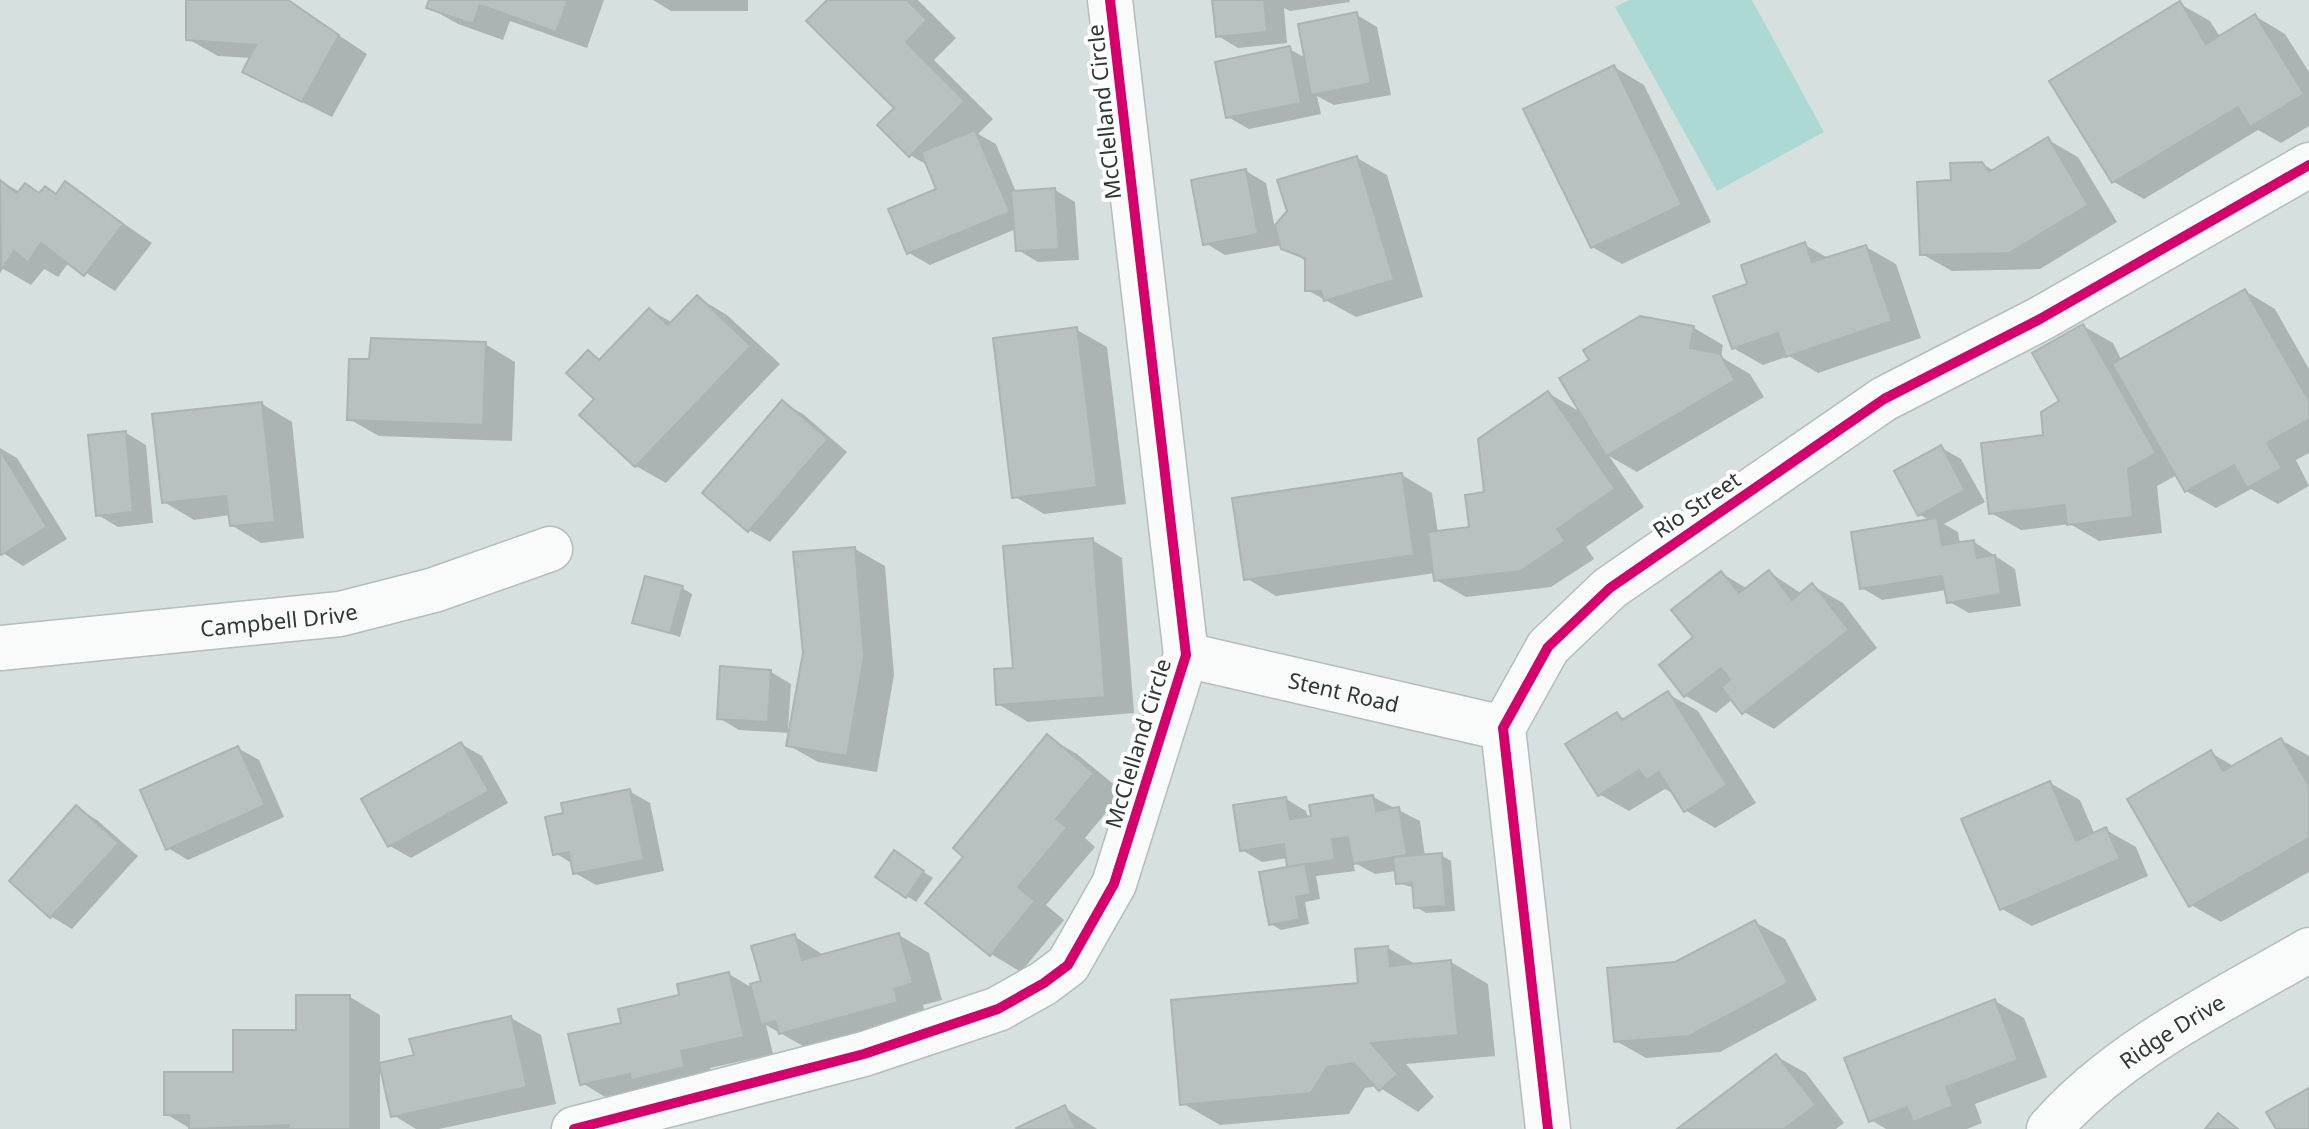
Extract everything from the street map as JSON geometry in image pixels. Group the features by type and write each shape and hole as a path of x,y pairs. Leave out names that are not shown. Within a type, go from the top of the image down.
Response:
{"street":[{"name":"McClelland Circle","path":"574,1129 864,1054 998,1009 1044,983 1068,965 1114,884 1186,655 1110,0"},
{"name":"Rio Street","path":"1503,728 1548,647 1610,588 1884,399 2040,319 2309,165"},
{"name":"Campbell Drive","path":"3,654 191,627 340,614 434,590 550,549"},
{"name":"Stent Road","path":"1186,655 1503,728"},
{"path":"1503,728 1548,1129"},
{"name":"Ridge Drive","path":"2049,1129 2070,1105 2119,1066 2309,950"}],"shaded area":[{"path":"1629,0 1752,0 1824,132 1717,191 1615,7"}],"building":[{"path":"186,0 288,0 339,35 302,102 242,72 256,45 186,40"},
{"path":"429,0 568,0 556,32 480,5 473,24 426,8"},
{"path":"827,0 907,0 927,20 906,42 965,101 909,157 877,125 894,108 806,21"},
{"path":"1212,0 1264,0 1267,32 1216,37"},
{"path":"2180,1 2206,44 2255,14 2304,94 2250,127 2238,107 2112,183 2049,81"},
{"path":"1357,12 1371,83 1311,95 1298,24"},
{"path":"1290,46 1301,103 1226,118 1215,62"},
{"path":"1614,65 1682,205 1591,248 1523,109"},
{"path":"975,130 1010,212 907,254 888,209 936,189 921,152"},
{"path":"2048,137 2088,205 2009,253 1920,255 1917,182 1951,180 1950,163 1982,162 1989,172"},
{"path":"1357,156 1394,280 1324,301 1321,291 1305,291 1305,258 1281,249 1275,225 1287,211 1277,180"},
{"path":"1246,169 1258,234 1203,245 1191,180"},
{"path":"0,180 17,193 25,183 39,193 45,186 56,194 65,181 123,224 84,276 41,243 28,262 14,251 1,270"},
{"path":"1055,188 1059,249 1016,251 1011,191"},
{"path":"1805,242 1812,262 1866,245 1892,321 1786,357 1778,333 1732,349 1713,296 1747,284 1741,265"},
{"path":"2245,289 2309,401 2309,419 2267,443 2282,468 2247,488 2234,465 2185,492 2112,364"},
{"path":"697,295 751,346 635,467 579,415 594,399 566,373 588,350 599,360 649,308 668,325"},
{"path":"1640,316 1694,326 1690,348 1720,354 1735,380 1606,456 1559,378 1589,360 1583,350"},
{"path":"2083,324 2156,453 2128,469 2133,517 2067,525 2065,505 1989,514 1981,443 2043,435 2041,412 2059,401 2032,353"},
{"path":"1077,327 1097,487 1012,498 993,338"},
{"path":"371,338 486,342 483,425 347,420 349,359 369,359"},
{"path":"1548,391 1615,489 1557,529 1565,541 1521,571 1434,581 1428,532 1469,527 1465,495 1484,492 1478,439"},
{"path":"782,400 828,439 748,532 702,493"},
{"path":"262,402 275,522 230,526 226,496 162,503 152,414"},
{"path":"126,431 133,512 96,516 88,435"},
{"path":"1941,445 1965,490 1918,516 1894,471"},
{"path":"0,450 47,527 1,555 0,554"},
{"path":"1402,473 1414,555 1244,580 1232,498"},
{"path":"1937,518 1942,545 1974,540 1977,558 1995,555 2001,594 1947,603 1942,576 1860,589 1851,532"},
{"path":"1093,538 1105,697 996,705 994,669 1013,668 1003,546"},
{"path":"855,547 864,657 847,756 786,746 803,653 793,552"},
{"path":"1769,570 1792,600 1812,583 1849,630 1742,714 1721,687 1730,680 1721,668 1684,697 1659,665 1693,637 1671,610 1721,571 1739,593"},
{"path":"645,576 683,586 670,633 632,623"},
{"path":"720,666 771,670 768,722 717,719"},
{"path":"1668,691 1727,785 1684,812 1659,772 1646,780 1639,770 1598,796 1565,744 1617,712 1622,720"},
{"path":"1047,734 1094,773 1056,819 1067,828 1018,887 1035,901 990,956 925,903 963,857 953,848"},
{"path":"2281,738 2309,786 2309,838 2189,907 2127,799 2211,750 2223,771"},
{"path":"461,742 489,791 388,847 361,799"},
{"path":"238,746 265,805 166,850 140,790"},
{"path":"2050,781 2076,841 2106,827 2120,859 2000,910 1961,819"},
{"path":"630,789 644,860 573,874 569,852 553,855 545,817 563,813 561,803"},
{"path":"1373,795 1376,811 1399,807 1407,855 1353,864 1348,837 1332,839 1335,860 1287,867 1284,844 1240,851 1233,805 1286,797 1290,819 1311,816 1309,805"},
{"path":"76,805 119,843 50,918 9,881"},
{"path":"894,850 924,871 906,898 875,877"},
{"path":"1442,853 1446,906 1414,908 1412,883 1396,884 1393,857"},
{"path":"1305,864 1311,894 1296,897 1300,919 1269,925 1259,872"},
{"path":"1755,920 1788,983 1689,1036 1614,1042 1607,968 1675,962"},
{"path":"899,933 913,983 894,989 898,1002 779,1034 775,1021 761,1025 750,984 761,981 751,946 795,934 802,960"},
{"path":"1388,946 1390,966 1451,960 1458,1035 1371,1043 1398,1074 1379,1091 1354,1063 1327,1067 1311,1093 1180,1105 1171,1000 1358,983 1355,949"},
{"path":"729,972 744,1037 681,1051 685,1067 631,1080 630,1074 580,1085 568,1034 621,1023 618,1009 679,995 677,984"},
{"path":"296,995 350,995 350,1129 289,1129 289,1125 189,1129 189,1115 164,1115 164,1072 233,1072 233,1030 296,1030"},
{"path":"1995,999 2018,1060 1946,1087 1953,1106 1913,1122 1907,1107 1869,1122 1844,1058"},
{"path":"511,1016 527,1087 391,1117 379,1063 414,1055 409,1039"},
{"path":"1776,1054 1816,1105 1784,1129 1677,1129"},
{"path":"2309,1088 2309,1129 2276,1129 2266,1112"},
{"path":"1065,1105 1076,1129 1016,1128"},
{"path":"2218,1113 2238,1129 2205,1129"}],"cycle path":[{"path":"574,1129 864,1054 998,1009 1044,983 1068,965 1114,884 1186,655 1110,0"},
{"path":"1548,1129 1503,728 1548,647 1610,588 1884,399 2040,319 2309,165"}]}
